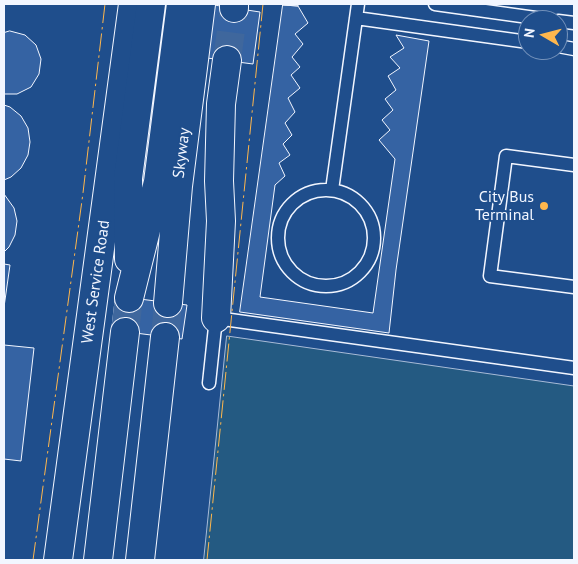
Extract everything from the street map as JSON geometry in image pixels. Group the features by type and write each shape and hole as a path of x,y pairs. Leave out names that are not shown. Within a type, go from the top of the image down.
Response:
{"main road":[{"name":"West Service Road","path":"58,560 133,4"},
{"name":"Skyway","path":"151,4 128,178 129,298 168,184 201,4"},
{"name":"Skyway","path":"168,303 168,184 181,4"},
{"path":"216,318 221,221 221,104 227,60"},
{"path":"98,560 125,332"},
{"path":"140,560 165,337"}],"lane":[{"path":"332,190 358,4"},
{"path":"435,4 518,16"},
{"path":"356,18 518,41"},
{"path":"574,165 506,156 490,276 574,287"},
{"path":"321,189 332,190 351,196 366,210 374,228 374,249 365,267 358,274 341,285 320,286 300,279 285,264 279,248 278,232 285,212 301,196 321,189"},
{"path":"209,383 216,318 574,368"}],"shaded area":[{"path":"227,336 574,386 574,560 204,560"}],"building":[{"path":"298,4 298,6 283,5"},
{"path":"214,5 260,12 253,64 207,58"},
{"path":"283,5 298,6 308,23 295,34 303,44 292,57 300,67 291,75 300,88 288,98 295,112 285,123 292,135 283,144 290,155 279,163 285,176 275,185 260,297 373,313 395,159 379,140 390,130 382,120 393,110 385,99 396,90 388,76 400,68 390,57 404,48 396,35 429,41 396,270 389,333 240,312"},
{"path":"10,31 25,35 36,45 41,59 39,74 31,87 17,94 4,94 4,33"},
{"path":"4,105 10,107 21,116 28,128 30,142 28,155 21,168 11,177 4,180"},
{"path":"4,194 14,208 17,221 15,235 4,252"},
{"path":"4,264 10,265 4,307"},
{"path":"116,296 187,305 182,339 112,330"},
{"path":"4,345 34,348 21,461 4,459"}],"tunnel":[{"path":"227,60 234,8"},
{"path":"125,332 129,298"},
{"path":"165,337 168,303"}],"power":[{"path":"33,560 83,193 105,4"},
{"path":"207,560 263,4"}],"place":[{"name":"City Bus Terminal","path":"544,206"}]}
